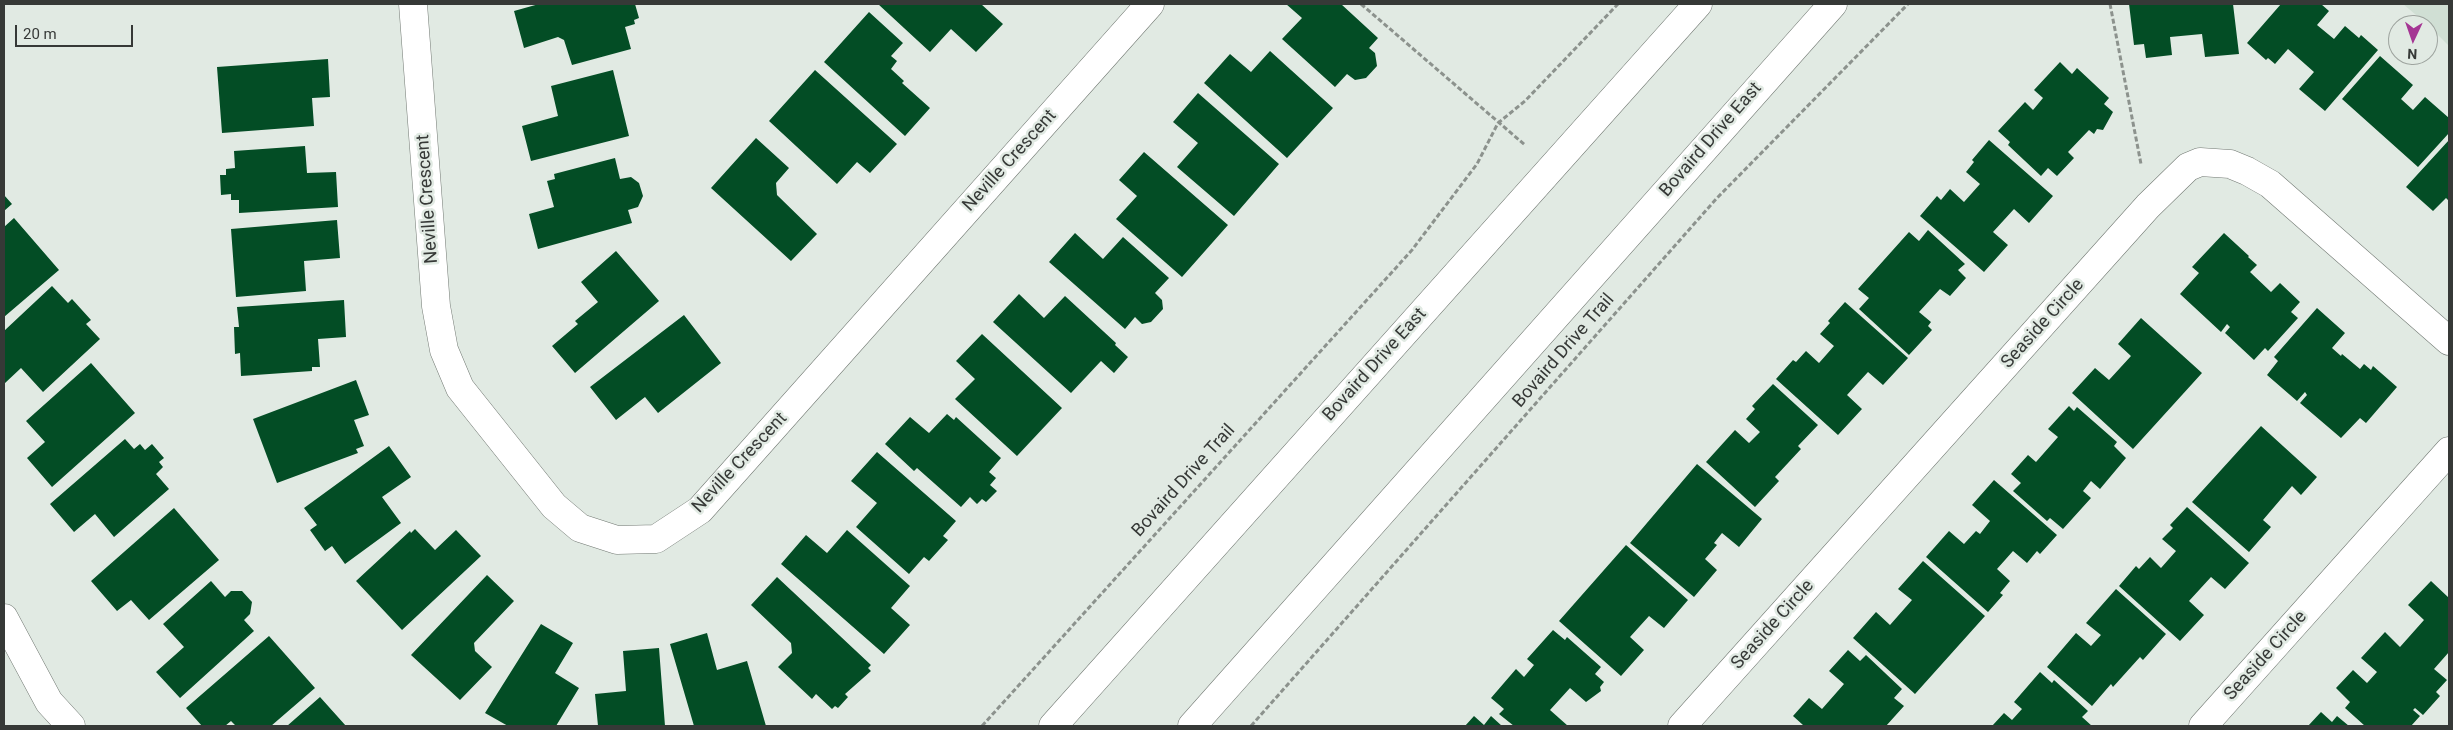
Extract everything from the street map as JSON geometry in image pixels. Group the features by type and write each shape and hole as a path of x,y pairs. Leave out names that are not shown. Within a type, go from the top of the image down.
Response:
{"street":[{"name":"Neville Crescent","path":"413,4 436,306 444,350 460,388 554,506 580,528 617,540 656,539 700,510 1150,4"},
{"name":"Bovaird Drive East","path":"1052,726 1698,4"},
{"name":"Bovaird Drive East","path":"1192,726 1833,4"},
{"name":"Seaside Circle","path":"1682,726 2148,206 2188,167 2200,162 2230,164 2270,184 2449,341"},
{"name":"Seaside Circle","path":"2203,726 2449,451"},
{"path":"4,618 49,702 71,726"}],"path":[{"path":"1361,4 1498,123 1552,167"},
{"name":"Bovaird Drive Trail","path":"982,726 1412,250 1477,164 1498,123 1525,101 1618,4"},
{"name":"Bovaird Drive Trail","path":"1250,726 1717,198 1908,4"},
{"path":"2110,4 2133,115 2148,206"}],"shaded area":[{"path":"2403,4 2449,4 2449,46 2438,35 2438,15 2416,15"}],"building":[{"path":"539,4 635,4 639,18 634,20 635,24 625,27 631,49 572,65 564,40 558,37 524,48 514,11"},
{"path":"878,4 981,4 1003,24 976,52 951,29 930,52"},
{"path":"1286,4 1341,4 1378,38 1369,48 1375,53 1377,66 1366,78 1355,80 1347,74 1335,87 1282,39 1302,18"},
{"path":"2129,4 2233,4 2239,54 2205,57 2202,34 2170,37 2172,55 2146,58 2144,44 2134,45"},
{"path":"2281,4 2321,4 2329,11 2317,25 2334,39 2345,26 2359,38 2361,35 2378,50 2325,111 2299,89 2314,72 2288,49 2275,64 2268,58 2266,60 2247,43"},
{"path":"869,12 903,43 891,56 897,61 891,69 904,81 902,83 930,108 905,136 824,62"},
{"path":"1270,51 1333,108 1287,158 1204,83 1230,54 1251,72"},
{"path":"2380,56 2413,85 2401,99 2413,110 2425,97 2449,118 2449,133 2418,167 2342,99"},
{"path":"328,59 330,97 312,98 314,126 222,133 217,67"},
{"path":"2060,62 2072,74 2077,68 2109,98 2104,104 2113,112 2103,130 2097,129 2094,134 2089,130 2068,152 2074,158 2057,176 2048,168 2041,176 2008,145 2010,142 1998,131 2025,102 2033,110 2043,98 2034,90"},
{"path":"613,70 629,136 531,161 522,126 558,116 551,86"},
{"path":"815,70 897,144 870,173 857,162 837,184 769,121"},
{"path":"1198,93 1279,164 1234,216 1177,167 1198,143 1173,122"},
{"path":"756,138 789,168 776,183 777,195 817,234 791,261 711,188"},
{"path":"1989,140 2053,196 2029,223 2014,209 1993,232 2008,245 1984,272 1920,216 1937,196 1941,200 1950,189 1964,202 1980,184 1966,172 1974,162 1972,160"},
{"path":"2449,140 2449,201 2446,198 2433,211 2406,187"},
{"path":"305,146 307,173 336,172 338,207 239,213 239,200 231,200 231,194 221,195 220,175 226,175 226,169 235,168 234,151"},
{"path":"1144,152 1228,225 1182,277 1116,219 1137,196 1119,180"},
{"path":"615,158 620,179 631,177 639,183 643,196 638,207 628,210 632,223 538,249 529,214 554,207 547,181 555,179 554,174"},
{"path":"4,195 12,204 4,211"},
{"path":"14,218 59,270 4,317 4,227"},
{"path":"337,220 340,258 304,261 306,291 236,297 231,229"},
{"path":"1928,230 1965,264 1958,270 1966,278 1950,296 1940,289 1919,312 1931,322 1928,326 1932,330 1909,355 1859,309 1869,298 1858,289 1909,232 1919,241"},
{"path":"1075,233 1103,259 1123,237 1169,278 1155,293 1162,300 1163,309 1151,322 1142,324 1135,317 1125,329 1049,262"},
{"path":"2224,233 2257,265 2250,272 2271,292 2280,283 2300,302 2291,312 2298,318 2268,351 2265,348 2254,360 2225,333 2230,327 2227,324 2221,332 2180,294 2199,273 2192,267"},
{"path":"616,251 659,301 575,373 552,346 578,324 575,321 598,302 581,282"},
{"path":"52,286 68,303 72,299 91,320 86,324 100,339 43,392 21,368 4,384 4,331"},
{"path":"1019,294 1044,318 1065,296 1116,343 1115,345 1128,357 1114,373 1101,361 1071,393 993,322"},
{"path":"344,300 346,337 318,339 320,367 312,367 312,371 241,376 240,353 235,354 234,327 239,327 237,307"},
{"path":"1845,302 1908,358 1883,385 1868,372 1847,395 1862,409 1838,435 1776,379 1793,360 1796,362 1806,351 1819,363 1834,346 1820,334 1830,323 1828,321"},
{"path":"2317,308 2345,333 2332,348 2360,369 2364,364 2371,370 2373,366 2397,387 2366,423 2360,418 2341,438 2300,403 2307,395 2305,392 2297,401 2267,375 2278,361 2274,357"},
{"path":"684,315 721,363 658,413 645,397 616,420 590,387"},
{"path":"2141,318 2202,373 2133,449 2072,393 2095,368 2109,380 2131,356 2118,344"},
{"path":"982,334 1062,408 1017,456 955,399 975,379 956,361"},
{"path":"91,363 135,413 52,487 27,458 45,442 26,421"},
{"path":"356,380 369,415 354,420 364,446 356,449 358,453 277,483 253,419"},
{"path":"1773,384 1818,425 1798,446 1801,449 1775,477 1779,481 1755,507 1706,462 1735,430 1749,443 1760,432 1746,419 1755,409 1752,406"},
{"path":"2069,406 2074,411 2077,407 2117,442 2114,446 2126,458 2100,489 2091,481 2083,491 2091,498 2063,529 2050,518 2047,521 2013,491 2021,483 2011,474 2028,455 2036,462 2058,437 2048,429"},
{"path":"947,414 954,420 956,417 1001,458 989,472 996,478 990,485 997,491 986,502 982,499 977,504 970,497 961,507 917,468 914,471 885,444 910,417 929,433"},
{"path":"2261,426 2317,477 2301,495 2292,486 2263,520 2271,527 2249,552 2192,502"},
{"path":"125,439 134,449 140,444 145,450 152,444 164,458 159,462 163,467 156,474 169,489 114,537 95,514 74,532 50,504"},
{"path":"389,446 411,477 382,497 401,523 345,564 332,546 325,551 310,530 317,525 304,508"},
{"path":"877,452 956,521 943,536 948,540 929,561 924,557 909,574 856,527 877,503 851,481"},
{"path":"1697,464 1762,519 1739,547 1722,533 1714,543 1717,545 1705,559 1717,570 1694,597 1630,543"},
{"path":"1994,480 2057,535 2040,554 2037,551 2027,563 2013,551 1997,569 2010,581 2000,593 2003,595 1988,612 1926,557 1949,531 1964,544 1976,531 1980,534 1990,521 1972,505"},
{"path":"2187,507 2249,563 2225,589 2211,577 2189,601 2204,615 2180,641 2119,586 2136,566 2139,569 2150,557 2161,568 2176,551 2162,539 2173,528 2170,525"},
{"path":"174,508 219,560 149,620 131,600 117,611 91,581"},
{"path":"415,529 435,550 456,530 481,556 402,630 356,581 410,531 411,533"},
{"path":"847,530 910,586 891,608 910,625 884,654 781,564 806,535 827,553"},
{"path":"1626,545 1688,600 1664,628 1649,616 1630,637 1644,650 1621,676 1559,621"},
{"path":"1923,561 1985,616 1915,694 1853,638 1876,612 1890,625 1912,600 1898,589"},
{"path":"487,575 514,601 474,643 475,651 492,667 460,700 411,655"},
{"path":"777,577 871,665 868,668 871,671 845,694 848,697 838,708 835,706 832,709 816,694 812,699 778,667 792,653 791,643 751,605"},
{"path":"211,581 225,597 231,591 242,591 252,602 250,614 244,620 254,631 180,698 156,672 184,647 163,624"},
{"path":"2431,581 2449,598 2449,652 2434,669 2447,680 2436,692 2440,696 2423,715 2415,708 2413,710 2420,716 2411,726 2365,726 2345,708 2350,702 2336,688 2353,670 2367,683 2377,672 2361,658 2385,632 2400,647 2424,620 2408,605"},
{"path":"2116,589 2166,634 2143,660 2140,657 2113,687 2111,684 2092,706 2047,667 2076,633 2091,646 2101,635 2086,623"},
{"path":"541,624 573,643 555,673 579,688 556,726 508,726 485,713"},
{"path":"1553,630 1565,640 1567,637 1601,667 1595,674 1604,682 1600,687 1601,691 1586,702 1570,688 1550,710 1568,726 1514,726 1499,714 1504,709 1491,698 1516,669 1524,677 1534,665 1527,659"},
{"path":"707,633 717,670 747,661 766,726 694,726 670,644"},
{"path":"269,636 315,688 271,726 236,726 231,721 225,726 202,726 186,708"},
{"path":"659,648 665,726 598,726 595,694 626,691 623,651"},
{"path":"1848,650 1860,661 1866,655 1902,689 1894,698 1904,706 1886,726 1802,726 1793,716 1809,698 1822,709 1844,684 1829,671"},
{"path":"2040,672 2052,683 2054,680 2088,711 2082,717 2092,726 1992,726 2004,713 2012,720 2022,709 2014,702"},
{"path":"320,697 346,726 287,726"},
{"path":"2321,712 2332,722 2337,716 2349,726 2308,726"},
{"path":"1474,716 1484,725 1491,716 1502,726 1465,726"}]}
